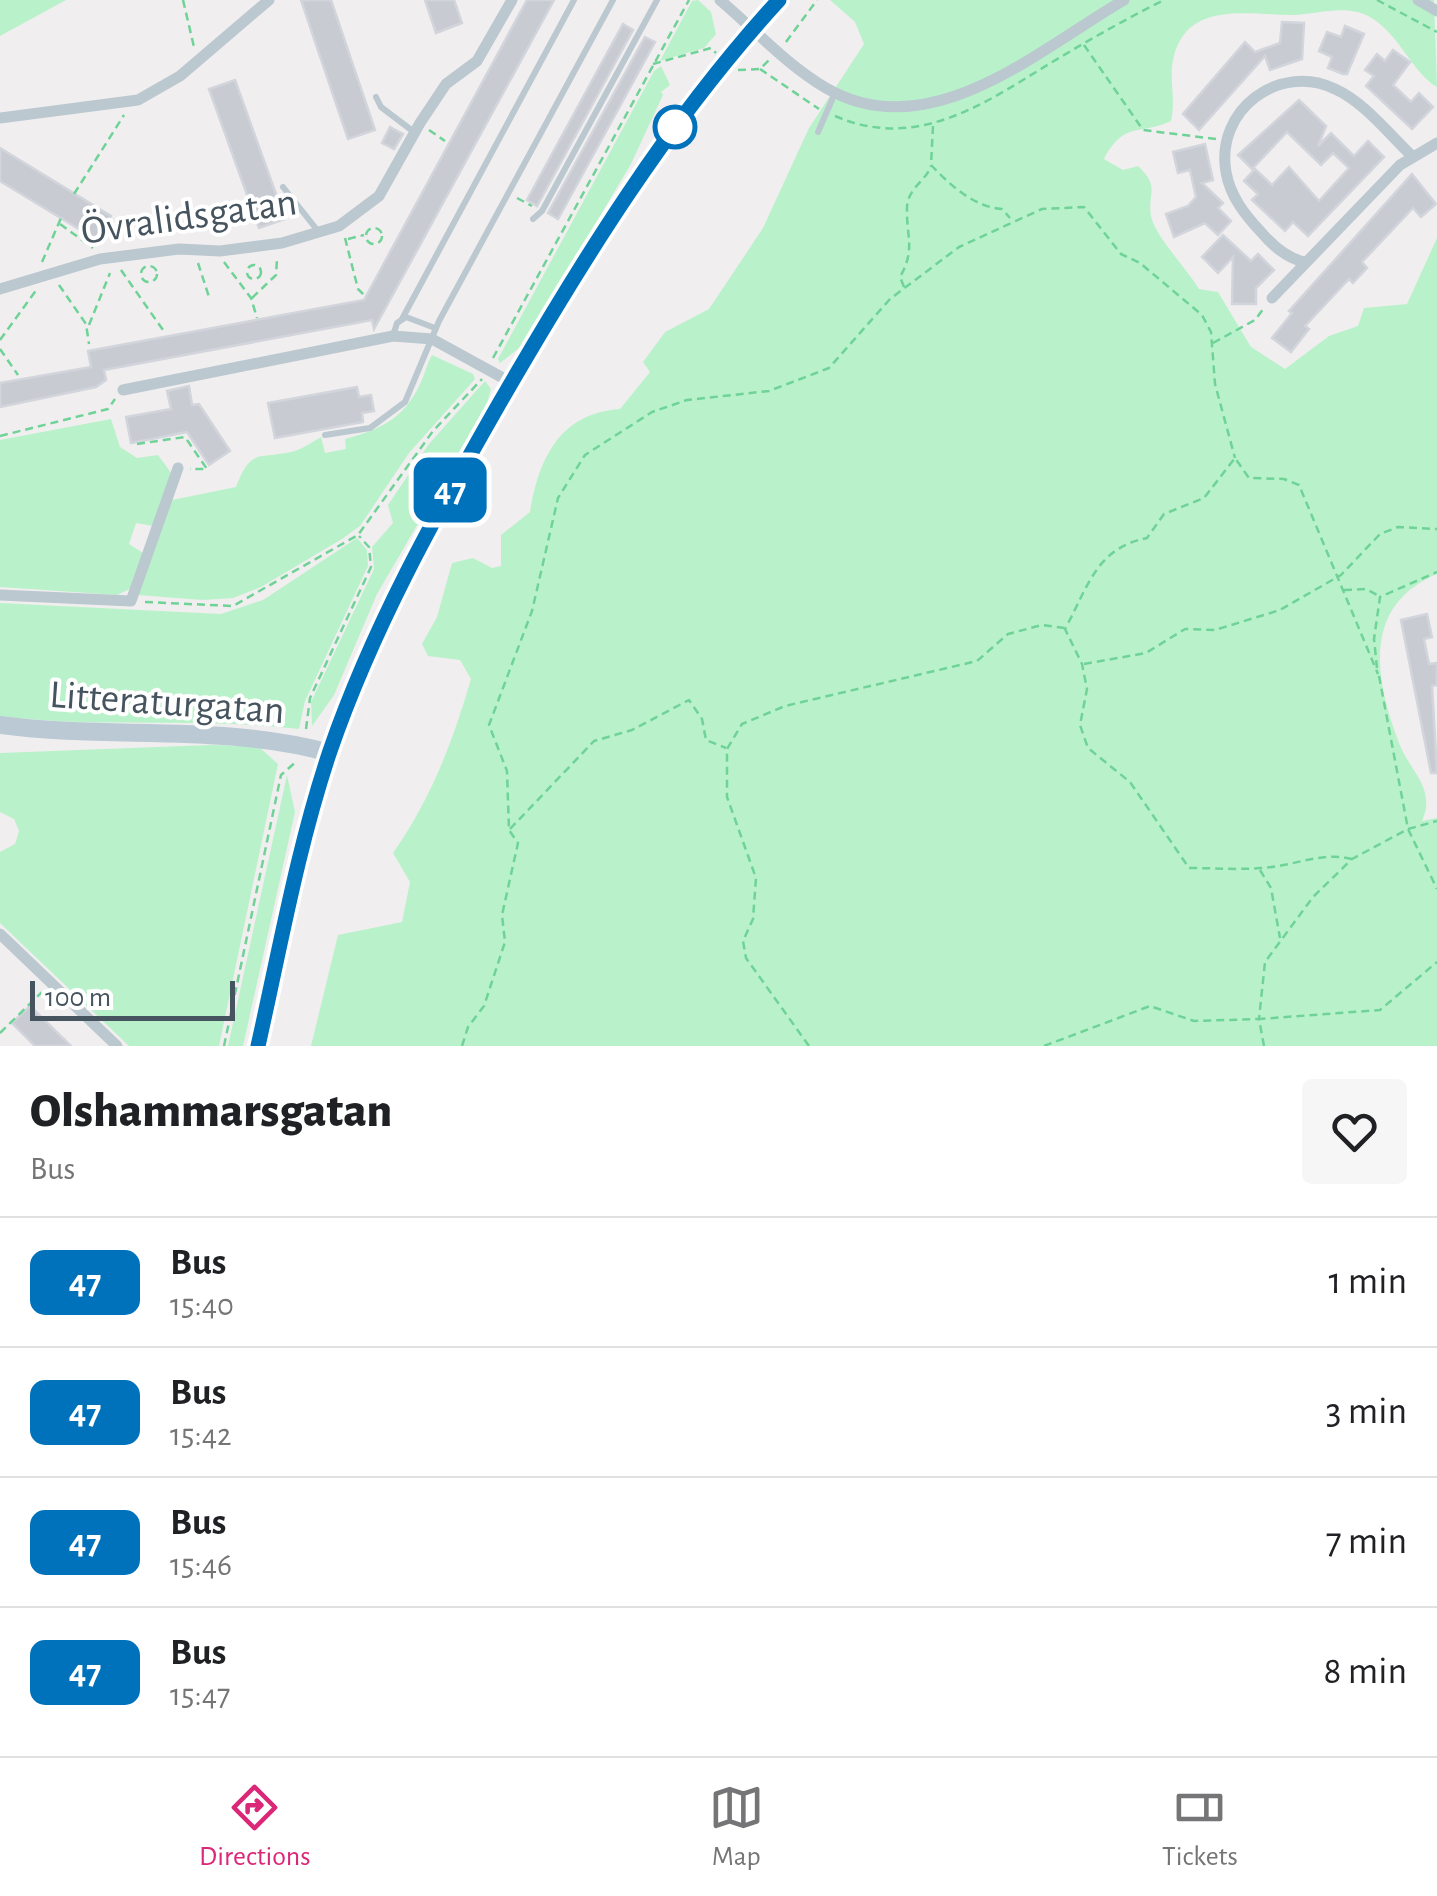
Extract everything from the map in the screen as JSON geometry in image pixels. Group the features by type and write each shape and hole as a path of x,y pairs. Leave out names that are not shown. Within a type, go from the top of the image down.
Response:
{"street":[{"path":"0,118 127,105 152,94 200,61 269,0"},
{"name":"Övralidsgatan","path":"0,288 111,258 282,243 339,226 379,196 446,84 477,60 512,0"},
{"path":"720,0 834,92 886,108 948,100 1124,0"},
{"path":"258,1046 330,753 405,573 512,383 630,190 753,29 780,0"},
{"path":"1418,0 1437,12"},
{"path":"212,51 216,65"},
{"path":"1304,262 1268,241 1240,207 1226,173 1227,141 1238,116 1260,92 1284,83 1334,88 1411,155"},
{"path":"1272,298 1411,155 1437,143"},
{"path":"122,390 393,336 434,334 512,383"},
{"path":"0,595 131,602 178,468"},
{"name":"Litteraturgatan","path":"0,725 52,732 238,734 330,753"},
{"path":"0,934 117,1046"}],"lane":[{"path":"393,336 574,0"},
{"path":"325,435 370,428 392,414 412,391 434,334 613,0"},
{"path":"533,219 542,211 657,0"},
{"path":"818,132 834,92"},
{"path":"376,97 381,107 417,127"},
{"path":"283,187 318,232"},
{"path":"402,320 410,318 434,334"}],"path":[{"path":"183,0 200,61"},
{"path":"1377,0 1437,32"},
{"path":"1083,44 1143,130 1227,141"},
{"path":"74,194 127,105"},
{"path":"904,288 900,278 913,244 907,207 911,193 930,173 933,125"},
{"path":"417,127 444,140"},
{"path":"931,165 970,197 986,208 1002,209 1011,220"},
{"path":"523,202 530,205"},
{"path":"462,1046 468,1026 484,1006 505,942 502,915 518,843 509,830 507,772 489,725 532,612 558,498 568,475 585,455 652,412 687,400 769,391 829,368 904,288 948,254 1011,220 1042,208 1084,207 1121,254 1140,263 1202,316 1212,343 1215,384 1235,458 1250,478 1298,485 1378,674"},
{"path":"60,218 45,249 48,272 88,330"},
{"path":"59,224 65,224 111,258 163,330"},
{"path":"339,226 358,289 366,297"},
{"path":"346,240 366,235"},
{"path":"252,298 276,275 282,243"},
{"path":"194,250 210,300"},
{"path":"220,251 252,298 257,318"},
{"path":"89,344 88,330 111,258"},
{"path":"0,340 48,272"},
{"path":"247,292 255,279"},
{"path":"136,292 146,281"},
{"path":"1212,343 1254,320 1272,298"},
{"path":"0,349 18,375"},
{"path":"0,436 108,409 122,390"},
{"path":"138,444 185,437 206,469 193,470 180,464 178,468"},
{"path":"1065,629 1101,561 1120,543 1146,538 1164,514 1204,498 1235,458"},
{"path":"1082,664 1146,653 1164,638 1185,629 1215,630 1248,622 1317,592 1380,534 1398,528 1437,529"},
{"path":"224,1046 281,775 297,761 310,698 372,567 369,547 358,534"},
{"path":"1380,596 1437,572"},
{"path":"1343,590 1366,588 1380,596"},
{"path":"1380,596 1374,639 1378,674 1408,828 1437,889"},
{"path":"809,1046 746,958 743,941 753,919 756,878 727,797 727,749 742,724 785,706 977,661 1008,634 1042,625 1065,629"},
{"path":"1065,629 1082,664 1087,689 1080,725 1088,748 1130,782 1189,868 1305,864 1324,854 1352,859"},
{"path":"509,830 594,741 632,730 689,700 702,719 706,740 727,749"},
{"path":"1264,1046 1258,1019 1260,974 1280,939 1352,859 1408,828 1437,822"},
{"path":"1259,868 1272,888 1280,939"},
{"path":"1044,1046 1150,1006 1194,1021 1380,1010 1437,962"},
{"path":"0,1032 51,982"}],"green space":[{"path":"0,0 66,0 0,36"},
{"path":"698,0 711,12 716,34 704,48 660,61 692,1"},
{"path":"830,0 1434,0 1437,87 1379,23 1359,12 1238,13 1204,19 1180,41 1173,60 1171,121 1126,134 1104,159 1123,170 1138,166 1145,173 1151,185 1151,216 1165,243 1199,289 1218,292 1251,347 1285,369 1329,336 1358,326 1364,308 1407,304 1437,238 1437,574 1413,588 1396,605 1385,625 1380,670 1399,743 1424,789 1426,810 1422,821 1437,818 1437,1046 311,1046 338,935 402,922 410,882 393,853 440,769 471,679 460,660 428,656 422,644 437,617 452,563 473,558 492,568 501,566 501,535 530,512 539,474 556,442 582,419 620,409 650,372 643,362 665,332 709,309 763,228 809,128 864,44 855,22"},
{"path":"661,66 670,85 661,92 631,164 523,345 500,363 498,359 654,71"},
{"path":"432,355 473,374 475,379 409,453 360,526 261,587 233,598 137,595 172,500 236,487 246,466 257,457 295,451 321,437 325,453 346,449 345,439 379,427 406,406"},
{"path":"485,381 491,389 486,407 377,594 334,695 312,726 311,702 374,569 372,547 393,523 388,505 429,444"},
{"path":"111,419 120,447 137,458 158,455 172,474 153,526 136,523 129,544 143,553 132,588 117,595 0,587 0,440"},
{"path":"357,538 367,550 368,566 305,701 299,729 0,716 0,603 221,614 263,600"},
{"path":"258,746 278,764 219,1046 129,1046 0,923 0,852 15,844 19,831 14,819 0,812 0,753"},
{"path":"287,775 295,812 243,1046 228,1046"}],"building":[{"path":"301,0 331,0 375,130 348,139"},
{"path":"425,0 454,0 462,23 436,33"},
{"path":"527,0 554,0 374,329 372,320 104,370 106,380 96,387 0,407 0,383 91,367 88,351 364,300"},
{"path":"1282,22 1304,23 1302,59 1270,70 1265,56 1199,130 1183,114 1245,42 1255,52 1280,43"},
{"path":"623,24 633,30 537,206 527,200"},
{"path":"1345,26 1364,34 1347,74 1343,74 1328,68 1332,57 1319,51 1327,32 1341,37"},
{"path":"645,37 655,42 558,219 548,213"},
{"path":"1393,50 1410,62 1393,85 1411,102 1419,93 1433,107 1412,129 1366,86 1374,76 1365,70 1377,54 1385,61"},
{"path":"235,80 285,219 259,228 209,89"},
{"path":"1299,100 1326,126 1318,146 1331,133 1354,156 1368,141 1384,157 1308,236 1293,222 1285,231 1252,200 1258,194 1244,181 1255,169 1272,185 1289,167 1319,201 1349,168 1333,153 1321,165 1287,132 1252,169 1238,155"},
{"path":"390,127 403,134 394,149 382,143"},
{"path":"1205,144 1213,180 1202,183 1223,203 1218,208 1231,221 1218,235 1205,223 1174,237 1166,214 1188,206 1196,197 1190,170 1178,173 1173,152"},
{"path":"0,148 111,216 97,240 0,181"},
{"path":"1412,174 1436,204 1421,217 1413,208 1362,262 1367,268 1353,283 1349,279 1305,326 1309,329 1291,352 1272,338 1292,313 1289,311"},
{"path":"1223,235 1251,261 1258,254 1274,270 1256,288 1256,304 1232,304 1233,257 1218,273 1202,257"},
{"path":"189,386 192,405 199,404 230,451 209,465 187,432 131,443 126,417 171,409 167,391"},
{"path":"357,387 359,397 371,395 374,411 362,413 363,422 275,438 268,403"},
{"path":"1427,614 1432,637 1424,639 1429,664 1437,663 1437,685 1432,686 1437,773 1431,773 1401,620"},
{"path":"30,1006 71,1046 35,1046 12,1023"}],"bus line":[{"name":"47","path":"258,1046 330,753 405,573 544,328 630,190 726,61 779,0"}]}
